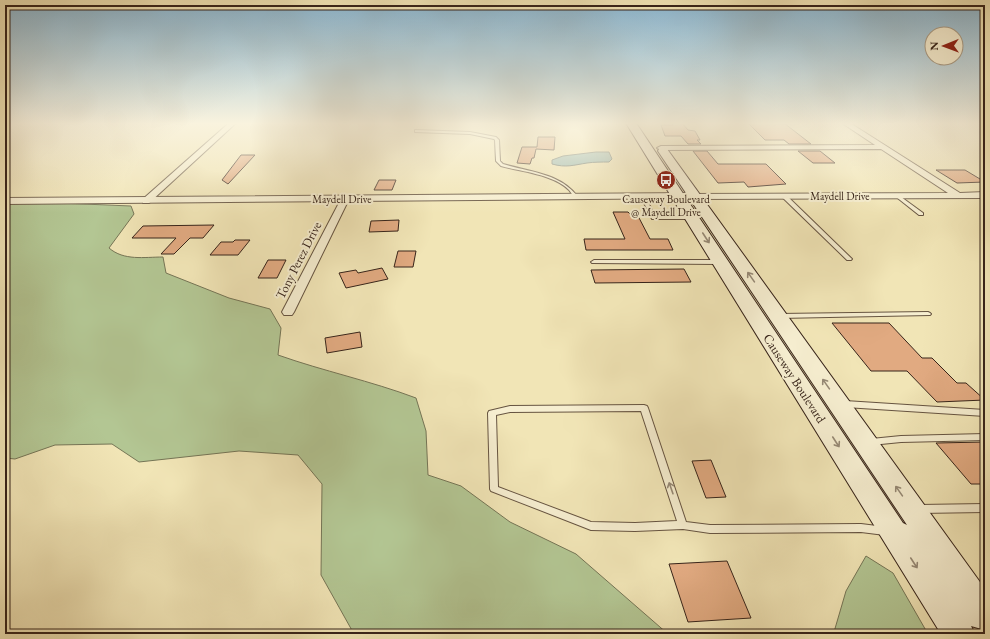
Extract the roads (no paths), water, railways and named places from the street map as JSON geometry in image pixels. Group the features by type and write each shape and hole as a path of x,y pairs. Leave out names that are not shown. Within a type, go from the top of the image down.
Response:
{"main road":[{"name":"Causeway Boulevard","path":"654,153 778,316 985,615"},
{"name":"Causeway Boulevard","path":"664,153 687,197 693,218 959,634"},
{"path":"893,531 917,542 961,603 985,619"}],"street":[{"path":"146,201 199,153"},
{"path":"891,153 958,195"},
{"name":"Maydell Drive","path":"5,201 985,195"},
{"name":"Tony Perez Drive","path":"288,312 345,199"}],"lane":[{"path":"498,153 498,161 502,165 558,182 569,188 576,198"},
{"path":"896,195 921,214"},
{"path":"784,196 849,259"},
{"path":"643,197 654,218 693,218"},
{"path":"594,262 721,262"},
{"path":"778,316 928,314"},
{"path":"839,404 985,413"},
{"path":"683,525 644,408 510,409 492,413 494,489 591,526 635,527 683,525 710,529 861,528 893,531"},
{"path":"866,443 901,439 985,437"},
{"path":"911,509 985,508"}],"water":[{"path":"589,153 609,153 612,159 609,162 570,166 552,164 552,160 563,156"}],"place":[{"name":"Causeway Boulevard @ Maydell Drive","path":"666,180"}]}
